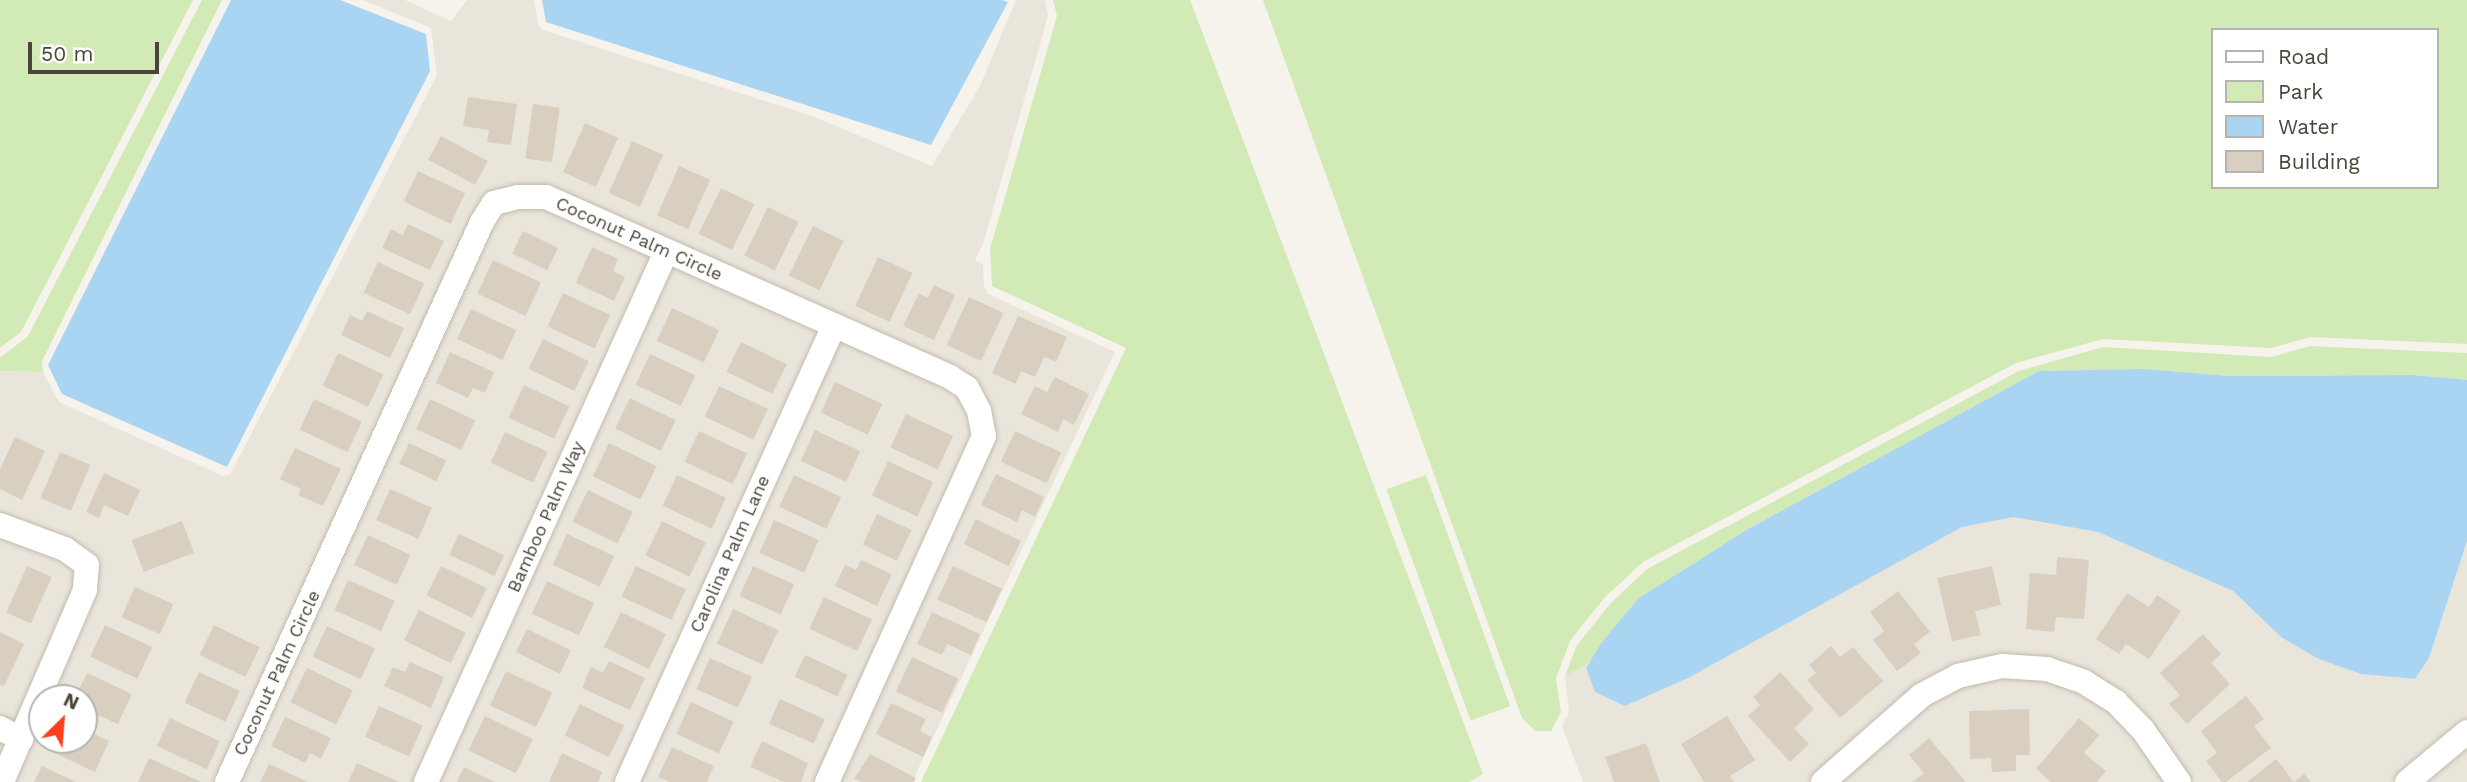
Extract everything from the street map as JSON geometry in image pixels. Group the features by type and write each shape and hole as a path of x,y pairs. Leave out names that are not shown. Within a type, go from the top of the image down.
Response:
{"street":[{"name":"Coconut Palm Circle","path":"227,782 482,222 494,203 518,197 546,197 832,327 950,377 967,388 979,411 984,436 827,782"},
{"name":"Bamboo Palm Way","path":"426,782 666,252"},
{"name":"Carolina Palm Lane","path":"627,782 832,327"},
{"path":"0,524 65,549 87,565 85,590 10,734 2,782"},
{"path":"1823,782 1922,695 1958,676 2002,666 2047,669 2084,682 2116,702 2143,730 2179,782"},
{"path":"2407,782 2467,732"}],"shaded area":[{"path":"363,0 405,0 451,21 467,0 534,0 538,24 543,30 812,116 932,166 980,86 1016,0 1045,0 1048,16 983,244 975,260 983,264 984,287 988,294 1115,352 912,782 837,782 987,405 550,188 493,193 217,782 12,782 28,745 28,754 98,754 98,684 53,684 96,566 0,514 0,371 43,372 59,402 223,476 230,475 437,75 431,28"},
{"path":"518,207 544,207 654,257 416,782 237,782 500,212"},
{"path":"671,265 820,332 617,782 436,782"},
{"path":"837,340 945,386 959,396 971,416 974,435 817,782 636,782"},
{"path":"2013,517 2098,532 2233,591 2281,637 2361,674 2415,679 2429,658 2467,541 2467,720 2391,782 2191,782 2150,722 2003,655 1855,745 1808,782 1583,782 1562,726 1569,713 1565,676 1588,664 1586,668 1625,706 1688,678 1962,527"},
{"path":"0,536 60,558 77,571 76,588 35,684 28,684 28,699 0,764"},
{"path":"2002,676 2045,679 2080,691 2110,710 2136,737 2167,782 1838,782 1927,704 1960,686"},
{"path":"2467,744 2467,782 2423,782"}],"green space":[{"path":"0,0 193,0 21,332 0,348"},
{"path":"202,0 222,0 42,361 43,372 0,371 0,358 28,336"},
{"path":"1053,0 1190,0 1483,774 1469,782 921,782 1126,348 992,286 990,249 1057,16"},
{"path":"1263,0 2467,0 2467,344 2310,337 2272,348 2103,339 2016,363 1643,562 1604,598 1570,641 1556,678 1561,712 1551,731 1536,731 1522,718"},
{"path":"2310,346 2467,353 2467,380 2414,375 2229,376 2144,369 2039,371 1748,529 1639,598 1588,664 1565,676 1577,645 1610,604 1647,569 2019,371 2103,347 2271,357"},
{"path":"1426,475 1510,706 1471,721 1387,489"}],"water":[{"path":"231,0 340,0 426,34 430,71 227,467 62,394 48,365"},
{"path":"542,0 1008,2 931,145 546,22"},
{"path":"2144,369 2229,376 2414,375 2467,380 2467,541 2429,658 2415,679 2361,674 2319,659 2281,637 2233,591 2098,532 2013,517 1962,527 1688,678 1625,706 1595,692 1586,668 1602,642 1639,598 1748,529 2039,371"}],"building":[{"path":"468,97 517,104 511,145 487,142 489,130 463,126"},
{"path":"533,104 560,108 552,162 525,158"},
{"path":"585,123 618,138 596,187 563,172"},
{"path":"441,136 488,161 475,185 428,160"},
{"path":"632,141 663,155 640,207 609,193"},
{"path":"679,166 710,180 688,229 657,215"},
{"path":"418,171 465,193 451,224 404,202"},
{"path":"721,188 754,204 732,250 699,234"},
{"path":"768,207 799,222 775,270 744,256"},
{"path":"408,224 444,241 430,270 382,248 391,229 403,235"},
{"path":"813,226 844,241 819,290 789,275"},
{"path":"523,231 558,248 547,271 512,253"},
{"path":"592,247 618,259 613,271 625,277 614,301 576,283"},
{"path":"878,257 912,273 890,322 855,306"},
{"path":"493,260 541,282 525,316 477,294"},
{"path":"378,262 424,284 410,314 364,293"},
{"path":"934,285 955,295 934,340 903,326 919,293 928,298"},
{"path":"563,293 610,315 594,349 547,327"},
{"path":"969,297 1003,313 981,361 947,345"},
{"path":"672,308 719,330 704,363 657,341"},
{"path":"471,309 516,330 502,360 457,339"},
{"path":"367,311 404,328 390,358 341,335 350,315 362,321"},
{"path":"1018,316 1067,337 1056,362 1044,357 1035,377 1021,371 1016,384 992,373"},
{"path":"543,339 589,361 574,391 529,369"},
{"path":"741,342 787,364 772,394 727,372"},
{"path":"450,352 494,372 485,393 473,388 468,398 436,383"},
{"path":"338,353 383,374 368,407 323,386"},
{"path":"650,354 695,375 681,406 636,385"},
{"path":"1055,377 1089,394 1074,425 1063,419 1058,432 1021,414 1035,386 1047,392"},
{"path":"835,382 882,404 868,435 821,413"},
{"path":"524,385 569,406 554,439 509,418"},
{"path":"719,386 768,409 754,440 705,417"},
{"path":"630,398 676,420 661,451 615,429"},
{"path":"314,399 362,421 348,452 300,430"},
{"path":"430,399 475,420 461,450 416,429"},
{"path":"906,414 953,436 937,470 890,448"},
{"path":"815,430 860,451 846,482 801,461"},
{"path":"699,431 747,453 733,484 685,462"},
{"path":"1015,431 1061,453 1047,483 1001,462"},
{"path":"505,432 548,452 533,483 491,463"},
{"path":"15,437 45,451 22,500 0,489 0,469"},
{"path":"409,443 446,460 436,481 399,464"},
{"path":"609,443 657,466 640,499 593,476"},
{"path":"295,448 341,469 323,506 298,495 301,489 280,479"},
{"path":"60,452 90,465 71,511 40,498"},
{"path":"888,461 933,482 917,517 872,495"},
{"path":"104,473 140,490 128,516 104,505 99,518 86,512"},
{"path":"996,474 1044,497 1035,517 1022,510 1017,522 981,505"},
{"path":"677,475 726,498 712,529 663,506"},
{"path":"794,475 841,497 826,529 779,507"},
{"path":"390,489 432,508 418,539 376,520"},
{"path":"588,490 633,512 618,543 573,521"},
{"path":"877,514 911,530 897,561 863,545"},
{"path":"976,519 1021,541 1009,566 964,544"},
{"path":"774,520 819,540 804,573 759,553"},
{"path":"182,521 194,553 144,572 132,540"},
{"path":"662,521 706,542 689,577 645,555"},
{"path":"459,534 504,555 495,576 449,555"},
{"path":"567,534 614,556 600,587 553,565"},
{"path":"368,535 411,555 397,585 354,565"},
{"path":"2057,557 2089,560 2084,619 2056,617 2054,632 2026,629 2030,573 2056,575"},
{"path":"861,560 892,574 877,606 835,586 845,565 856,570"},
{"path":"27,566 52,577 31,624 6,613"},
{"path":"441,566 487,588 472,618 427,596"},
{"path":"636,566 686,589 671,620 622,597"},
{"path":"753,566 794,584 781,614 740,596"},
{"path":"953,566 1002,589 986,622 937,600"},
{"path":"1992,566 2001,605 1975,611 1981,635 1952,641 1937,578"},
{"path":"348,580 395,601 381,631 335,610"},
{"path":"547,581 594,603 579,636 532,614"},
{"path":"135,587 173,604 160,634 122,617"},
{"path":"1898,591 1930,632 1914,644 1921,653 1897,671 1873,640 1884,631 1870,612"},
{"path":"2127,593 2149,607 2157,595 2181,611 2149,659 2126,644 2119,654 2096,639"},
{"path":"824,597 872,619 857,651 809,629"},
{"path":"733,609 778,630 762,665 717,643"},
{"path":"419,610 466,633 451,663 404,641"},
{"path":"621,612 666,634 649,669 604,647"},
{"path":"932,612 980,634 971,655 947,644 942,655 917,644"},
{"path":"105,625 152,647 137,679 90,657"},
{"path":"214,625 260,647 245,677 200,655"},
{"path":"327,626 375,648 361,679 313,657"},
{"path":"527,629 571,650 560,674 516,652"},
{"path":"0,632 24,644 4,686 0,685"},
{"path":"2203,634 2221,654 2211,663 2230,684 2187,724 2169,704 2180,695 2160,673"},
{"path":"1831,646 1840,657 1853,647 1883,681 1840,718 1807,680 1816,673 1809,665"},
{"path":"805,655 848,675 837,697 795,677"},
{"path":"912,657 958,679 942,713 896,691"},
{"path":"710,658 752,677 738,708 696,689"},
{"path":"609,661 645,678 630,710 582,688 591,667 603,673"},
{"path":"410,662 444,677 431,708 384,686 393,667 405,672"},
{"path":"307,668 353,690 336,725 290,702"},
{"path":"506,671 552,693 536,727 490,705"},
{"path":"199,672 240,691 225,722 185,703"},
{"path":"1780,672 1814,709 1794,728 1809,744 1790,762 1748,716 1760,705 1753,697"},
{"path":"87,673 132,694 118,724 98,715 98,684 82,684"},
{"path":"2246,696 2264,719 2254,726 2271,748 2226,782 2222,782 2206,761 2217,753 2201,731"},
{"path":"780,699 825,719 814,744 769,724"},
{"path":"691,702 734,722 719,754 676,734"},
{"path":"891,703 926,719 920,731 932,737 923,757 876,734"},
{"path":"580,704 624,725 609,757 565,735"},
{"path":"379,706 423,726 409,757 365,737"},
{"path":"2029,709 2030,755 2016,755 2016,771 1992,772 1991,758 1970,759 1969,711"},
{"path":"485,716 533,739 516,773 468,750"},
{"path":"1727,716 1755,760 1730,776 1734,782 1704,782 1681,744"},
{"path":"285,717 331,738 321,759 310,753 305,763 271,746"},
{"path":"170,718 220,741 207,769 157,746"},
{"path":"2079,718 2099,735 2084,753 2106,771 2097,782 2051,782 2036,769"},
{"path":"98,736 109,741 95,772 57,754 98,754"},
{"path":"1929,738 1966,782 1913,782 1924,773 1909,755"},
{"path":"762,741 808,763 801,782 784,782 750,767"},
{"path":"1646,743 1660,782 1614,782 1605,757"},
{"path":"672,747 714,766 707,782 669,782 658,777"},
{"path":"562,753 602,772 598,782 549,782"},
{"path":"870,754 916,778 914,782 861,782 854,779"},
{"path":"149,758 201,782 138,782"},
{"path":"2276,759 2294,782 2247,782"},
{"path":"357,763 399,782 348,782"},
{"path":"269,764 308,782 260,782"},
{"path":"42,766 76,782 34,782"},
{"path":"464,767 495,782 457,782"},
{"path":"2304,774 2311,782 2294,782"}]}
